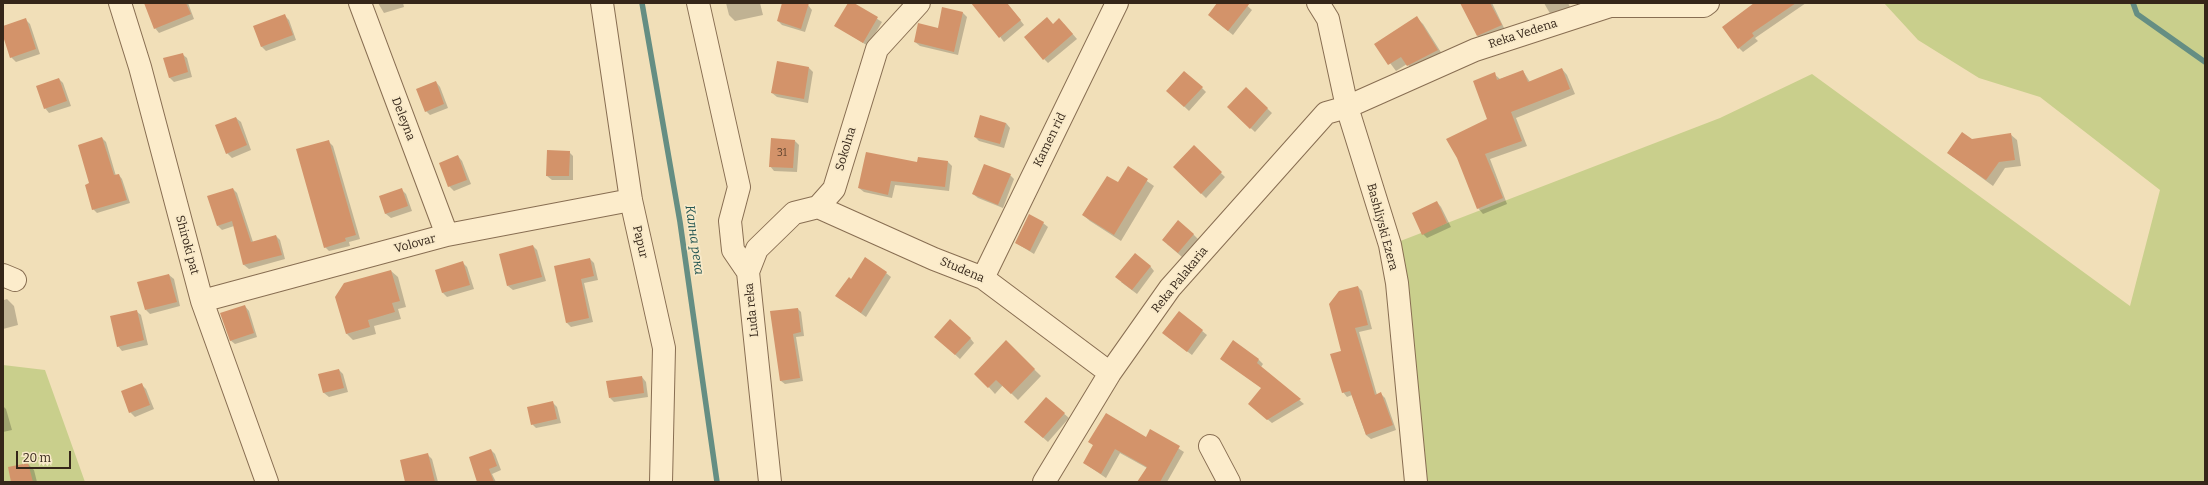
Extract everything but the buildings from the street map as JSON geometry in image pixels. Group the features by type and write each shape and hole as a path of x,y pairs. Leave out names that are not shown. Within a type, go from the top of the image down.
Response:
{"street":[{"name":"Shiroki pat","path":"120,3 140,67 202,302 267,482"},
{"name":"Deleyna","path":"360,3 447,235"},
{"name":"Papur","path":"602,3 631,200 664,348 661,482"},
{"name":"Luda reka","path":"698,3 739,187 730,221 733,250 748,272 770,482"},
{"name":"Sokolna","path":"818,207 834,189 877,50 919,3"},
{"name":"Kamen rid","path":"983,278 1117,3"},
{"name":"Bashliyski Ezera","path":"1318,3 1328,19 1347,107 1390,244 1397,283 1416,482"},
{"name":"Reka Vedena","path":"1347,107 1476,50 1610,6 1704,6 1708,3"},
{"name":"Reka Palakaria","path":"1044,482 1110,373 1170,288 1326,113 1347,107"},
{"name":"Volovar","path":"202,302 447,235 631,200"},
{"path":"748,272 757,250 794,213 818,207"},
{"name":"Studena","path":"818,207 934,259 983,278 1110,373"},
{"path":"1210,446 1229,482"}],"green space":[{"path":"1884,3 2205,3 2205,482 1416,482 1390,245 1720,118 1812,74 2130,306 2160,190 2040,97 1979,78 1918,40"},
{"path":"3,365 45,370 85,482 3,482"}],"waterway":[{"name":"Кална река","path":"642,3 680,222 717,482"},
{"path":"2133,3 2137,14 2205,62"}]}
